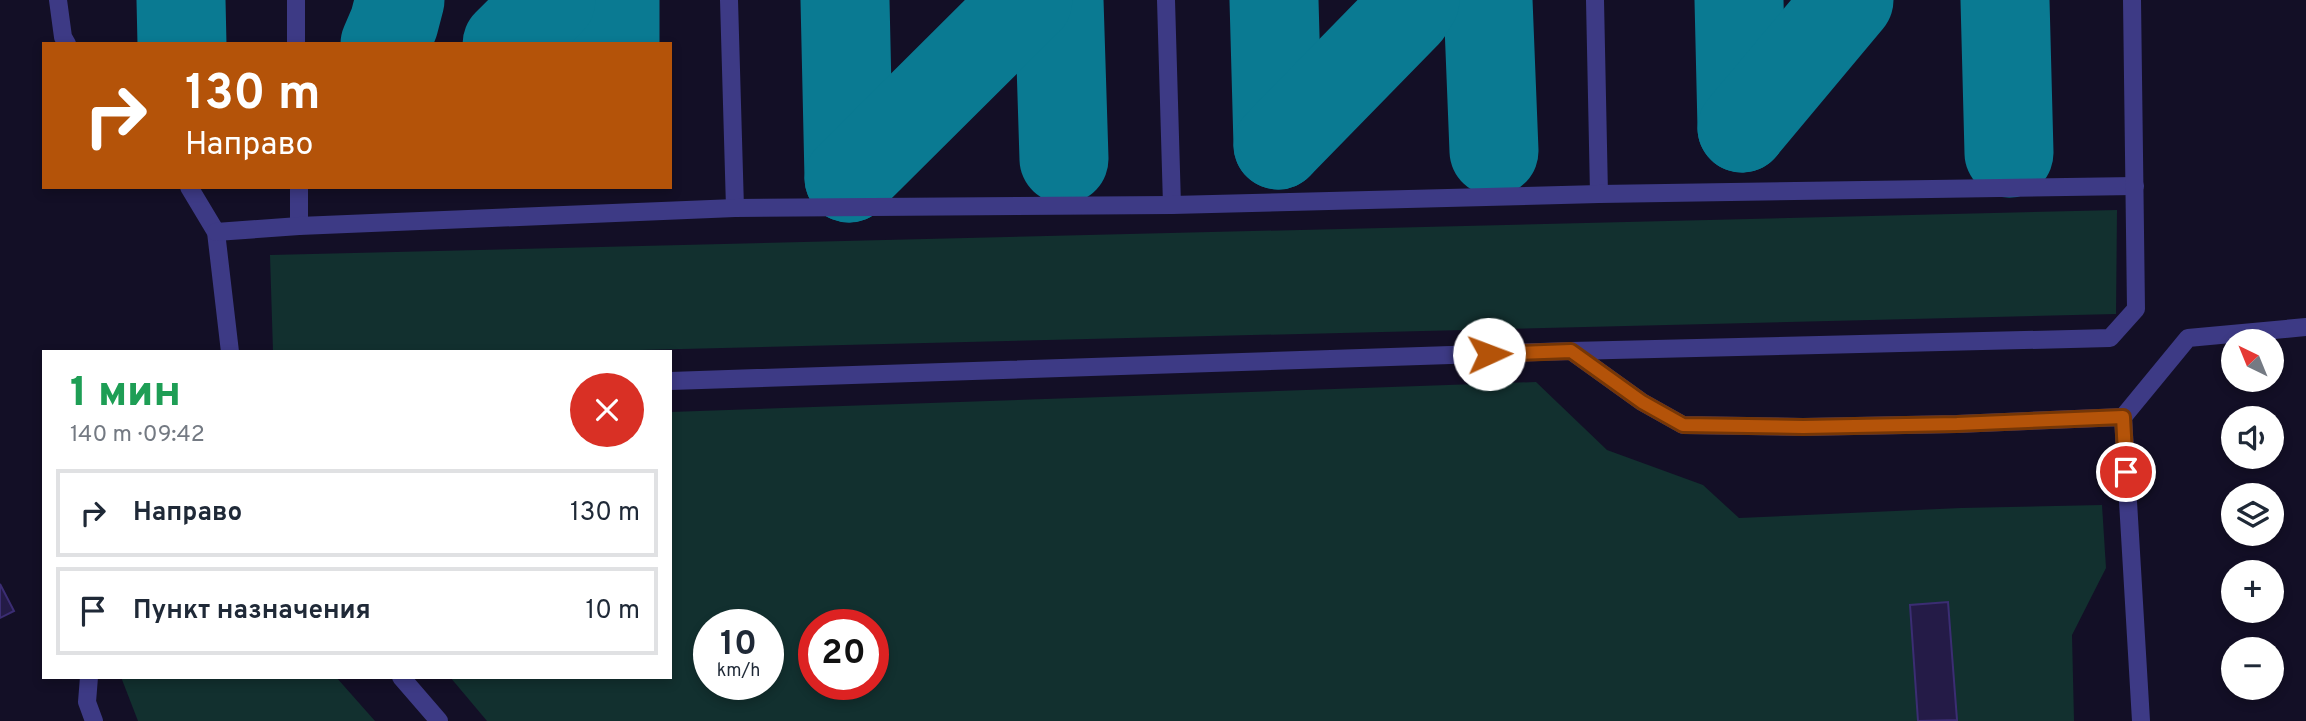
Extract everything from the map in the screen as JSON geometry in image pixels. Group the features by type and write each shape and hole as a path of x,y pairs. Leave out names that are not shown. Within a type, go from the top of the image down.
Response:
{"lane":[{"path":"58,0 66,42"},
{"path":"296,0 296,42"},
{"path":"729,0 735,208"},
{"path":"1166,0 1172,205"},
{"path":"1595,0 1599,194"},
{"path":"672,381 1571,351 2110,338 2136,309 2132,0"},
{"path":"216,232 299,226 735,208 1172,205 1599,194 2135,186"},
{"path":"190,189 216,232 230,350"},
{"path":"299,189 299,226"},
{"path":"2141,721 2123,417 2188,338 2306,327"},
{"path":"1571,351 1642,402 1683,425 1817,427 2123,417"},
{"path":"89,679 87,702 94,721"},
{"path":"403,679 439,721"}],"green space":[{"path":"2117,210 2116,314 640,350 273,350 270,255"},
{"path":"1536,382 1607,450 1703,485 1739,518 2102,505 2106,568 2072,635 2074,721 487,721 452,679 672,679 672,412"},
{"path":"122,679 338,679 375,721 138,721"}],"building":[{"path":"0,584 14,611 0,618"},
{"path":"1948,602 1957,720 1918,721 1910,605"}],"taxiway":[{"path":"181,0 182,42"},
{"path":"386,42 400,0"},
{"path":"509,42 551,0"},
{"path":"615,0 615,42"},
{"path":"845,0 849,178"},
{"path":"849,178 1028,0"},
{"path":"1059,0 1064,159"},
{"path":"1274,0 1278,145"},
{"path":"1278,145 1407,13 1415,0"},
{"path":"1488,0 1494,151"},
{"path":"1739,0 1742,128"},
{"path":"1742,128 1849,0"},
{"path":"2005,0 2009,153"}],"route":[{"path":"1489,354 1571,351 1642,402 1683,425 1803,427 2123,417 2126,472"}]}
